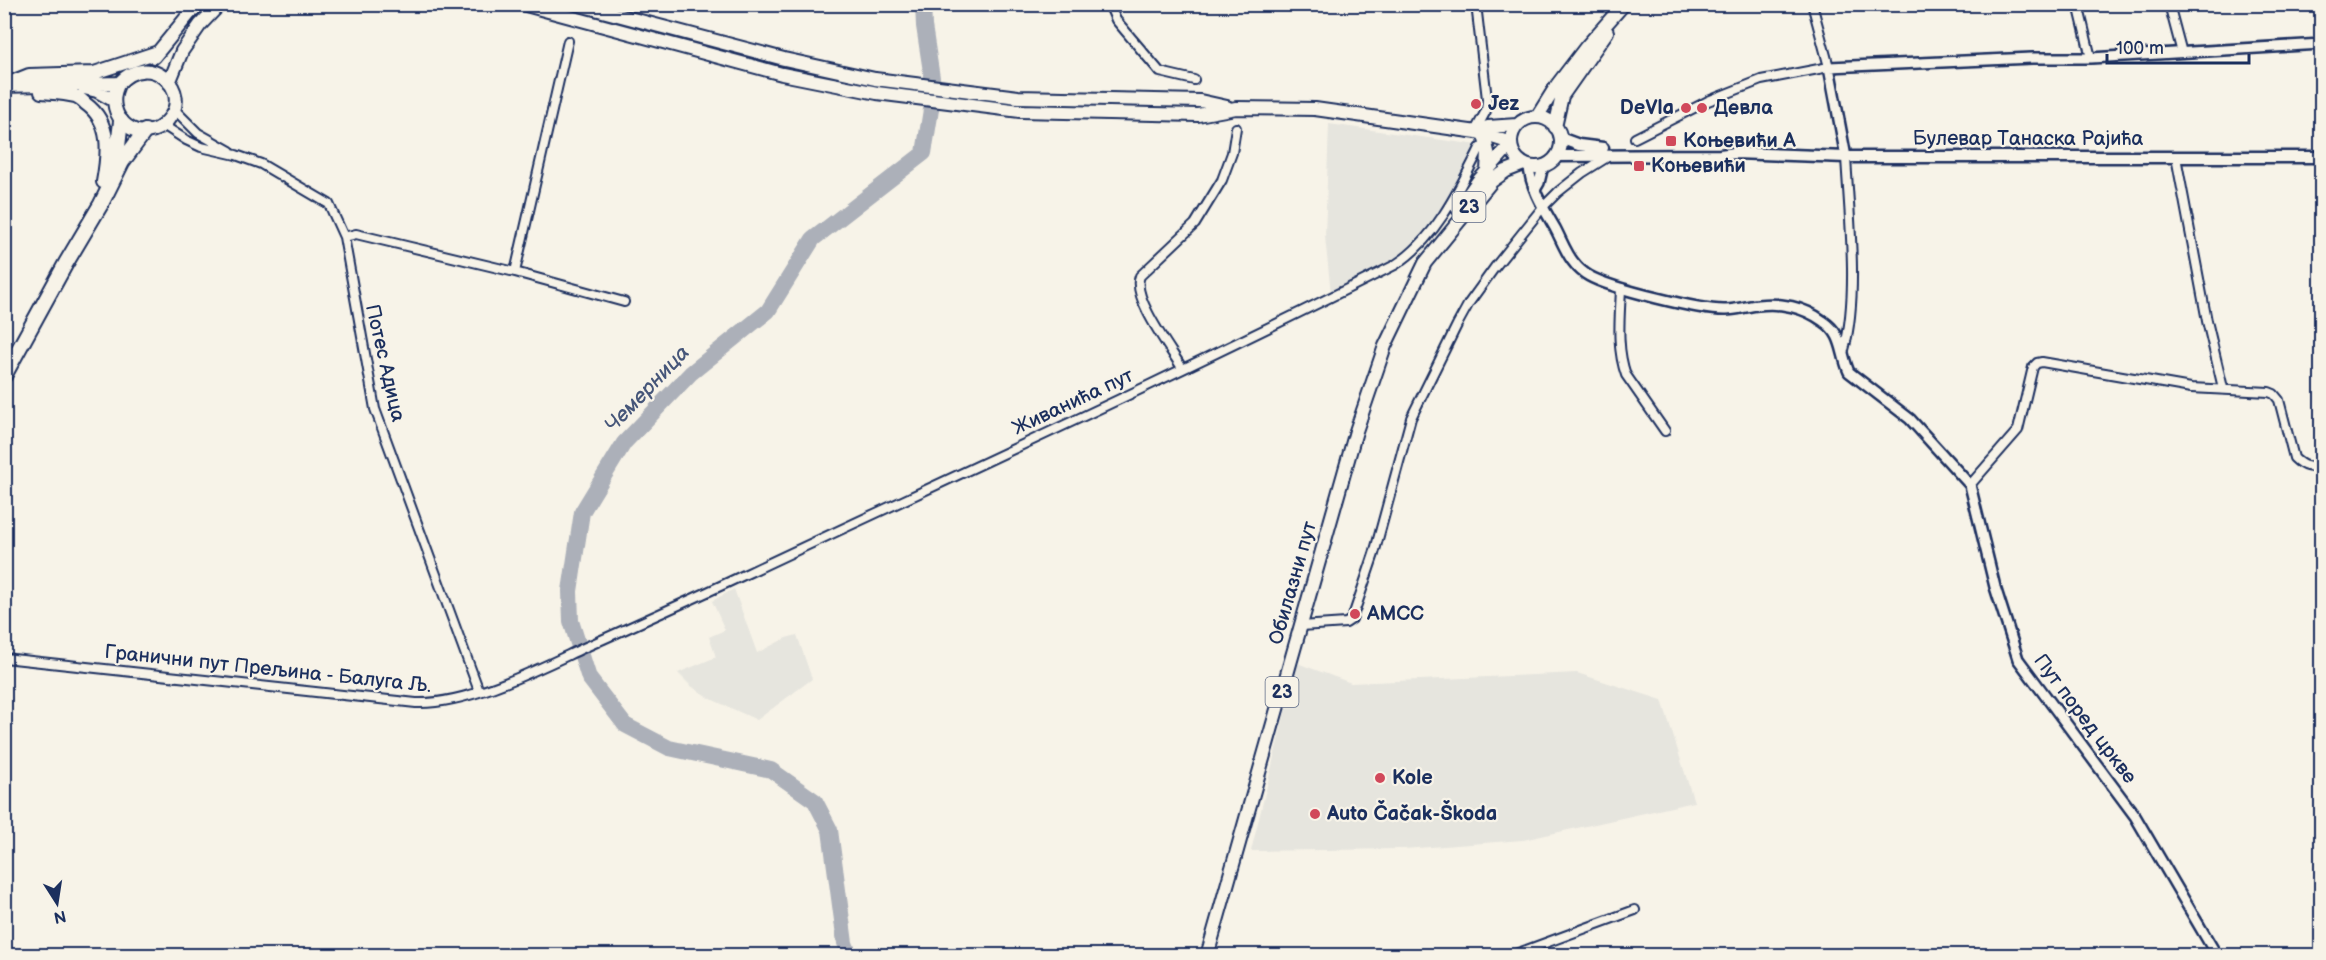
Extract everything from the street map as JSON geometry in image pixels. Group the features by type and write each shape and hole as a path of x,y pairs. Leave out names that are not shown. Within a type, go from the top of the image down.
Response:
{"highway":[{"path":"4,357 117,155 121,121"},
{"path":"4,376 101,204 122,162 145,132"}],"main road":[{"path":"144,70 190,13 201,4"},
{"path":"169,82 182,51 200,25 220,4"},
{"path":"522,4 782,74 878,93 1020,111 1198,115 1236,108"},
{"path":"576,4 784,59 875,79 1018,97 1200,101 1236,108 1315,109 1479,133 1511,143 1514,154 1526,165"},
{"path":"1536,117 1586,47 1624,4"},
{"path":"1543,166 1556,156 1560,146 1558,132 1562,96 1611,27 1614,17"},
{"path":"4,85 28,75 94,73 158,52"},
{"path":"144,70 158,73 169,82 175,96 174,109 163,125 145,132 132,129 121,121 113,100 119,83 130,73 144,70"},
{"path":"4,85 71,86 119,83"},
{"path":"71,86 97,91 113,100"},
{"path":"4,95 32,91 77,96 97,112 103,123 105,136 106,164 103,182"},
{"path":"1479,133 1488,127 1518,125 1524,120 1536,117 1546,119 1558,132 1590,148 1611,152"},
{"name":"23","path":"1424,254 1511,143 1512,134 1518,125"},
{"path":"1479,133 1488,147 1487,171"},
{"name":"Булевар Танаска Рајића","path":"1611,152 1720,150 1735,153 1846,157 2322,157"},
{"path":"1556,156 1611,152"},
{"name":"23","path":"1424,254 1492,181 1506,171 1526,165 1543,166"},
{"name":"Обилазни пут","path":"1207,956 1372,381 1424,254"}],"street":[{"path":"1109,4 1116,20 1160,72 1194,80"},
{"path":"1476,4 1486,99 1486,111 1479,133"},
{"path":"1812,4 1829,67 1846,157 1850,247 1850,327 1844,350"},
{"path":"2078,4 2091,58"},
{"path":"2169,4 2182,53"},
{"path":"515,272 568,41"},
{"path":"1635,138 1708,101 1761,80 1829,67 2032,58 2091,58 2322,44"},
{"path":"174,109 198,133 236,154"},
{"path":"163,125 201,147 236,154"},
{"path":"1182,368 1147,310 1139,294 1137,282 1140,276 1195,224 1222,180 1232,153 1236,128"},
{"name":"Живанића пут","path":"557,660 1182,368 1406,258 1424,254 1480,148"},
{"path":"1300,626 1347,623 1353,618 1374,554 1411,418 1469,303 1525,227 1543,207 1558,192 1611,152"},
{"name":"Потес Адица","path":"236,154 286,177 329,204 344,237 375,409 479,691"},
{"path":"2176,157 2207,321 2223,388"},
{"name":"Пут поред цркве","path":"1526,165 1543,207 1575,264 1588,276 1621,288 1715,310 1781,304 1822,319 1833,329 1844,350 1845,363 1849,372 1910,419 1970,485 1995,588 2018,659 2134,816 2217,956"},
{"path":"1536,188 1543,166"},
{"path":"344,237 356,234 515,272 624,302"},
{"path":"1621,288 1619,350 1622,365 1626,375 1665,431"},
{"path":"1970,485 2018,430 2033,368 2037,363 2042,362 2191,388 2223,388 2274,394 2279,400 2294,458 2301,465 2311,468 2322,466"},
{"name":"Гранични пут Прељина - Балуга Љ.","path":"4,658 416,703 442,702 479,691 557,660"},
{"path":"1510,956 1635,910"}],"shaded area":[{"path":"1329,124 1478,145 1443,210 1417,246 1331,293 1325,237"},
{"path":"734,589 757,653 797,635 812,679 757,720 711,699 691,686 678,673 716,657 709,637 725,630 712,601"},
{"path":"1297,663 1351,683 1577,673 1662,700 1694,802 1523,840 1404,849 1251,851"}],"waterway":[{"name":"Чемерница","path":"850,956 845,943 830,830 815,801 771,770 669,748 625,725 589,678 571,621 570,591 582,512 624,443 691,373 768,311 813,239 924,153 934,91 923,4"}],"place":[{"name":"Jez","path":"1476,104"},
{"name":"DeVla","path":"1686,108"},
{"name":"Девла","path":"1702,108"},
{"name":"Коњевићи А","path":"1671,141"},
{"name":"Коњевићи","path":"1639,166"},
{"name":"АМСС","path":"1355,614"},
{"name":"Kole","path":"1380,778"},
{"name":"Auto Čačak-Škoda","path":"1315,814"}]}
